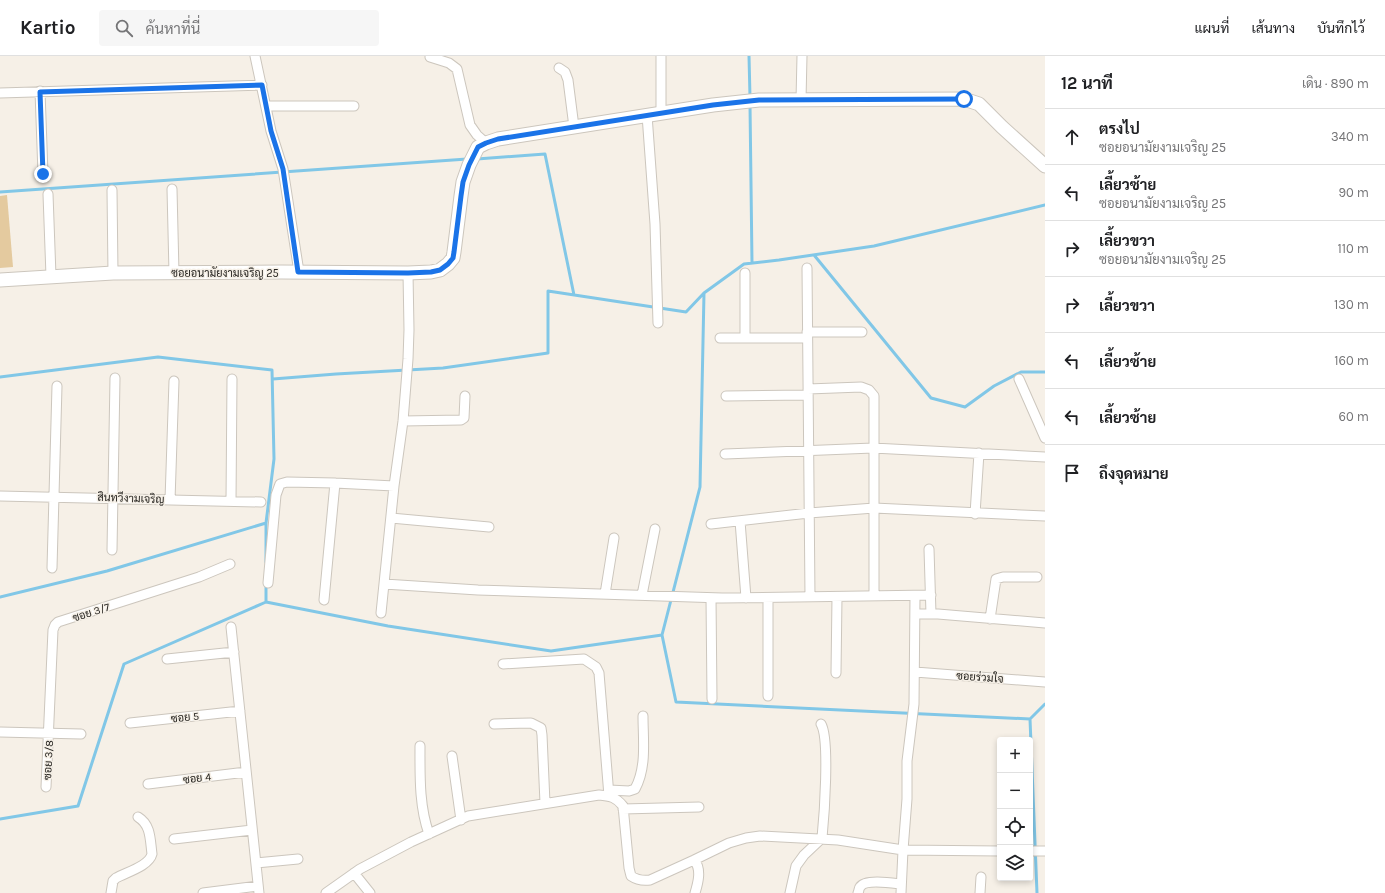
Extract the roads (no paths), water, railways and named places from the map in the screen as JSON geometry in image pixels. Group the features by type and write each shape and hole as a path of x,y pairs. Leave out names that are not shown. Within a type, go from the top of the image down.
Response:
{"street":[{"path":"255,56 271,131 283,169 298,272"},
{"path":"661,56 661,112"},
{"path":"802,56 802,100"},
{"path":"430,57 449,63 458,69 470,125 477,135 486,143 661,112 751,101 964,99 979,104 1045,166"},
{"path":"559,68 565,72 568,80 574,127"},
{"path":"0,93 262,85"},
{"path":"40,92 43,174"},
{"path":"266,106 354,106"},
{"path":"646,115 655,224 658,323"},
{"name":"ซอยอนามัยงามเจริญ 25","path":"0,280 113,273 408,273 440,270 453,258 463,182 478,147 486,143"},
{"path":"172,189 174,273"},
{"path":"112,190 113,273"},
{"path":"48,194 51,276"},
{"path":"807,268 810,597"},
{"path":"381,613 394,486 403,421 408,359 410,330 408,273"},
{"path":"745,273 745,338"},
{"path":"720,338 862,332"},
{"path":"112,550 115,378"},
{"path":"231,501 232,379"},
{"path":"1019,379 1045,438"},
{"path":"170,500 174,381"},
{"path":"52,568 57,386"},
{"path":"726,396 808,392 861,387 872,393 874,396 874,596"},
{"path":"403,421 461,420 464,418 465,396"},
{"path":"725,454 873,448 1045,457"},
{"path":"975,514 979,453"},
{"path":"268,583 278,487 280,484 287,482 394,486"},
{"path":"324,600 335,483"},
{"name":"สินทวีงามเจริญ","path":"0,496 54,496 261,502"},
{"path":"711,524 809,513 874,508 975,514 1045,516"},
{"path":"391,518 489,528"},
{"path":"740,521 746,598"},
{"path":"642,595 655,529"},
{"path":"605,594 614,538"},
{"path":"929,549 931,614"},
{"name":"ซอย 3/7","path":"49,733 53,630 58,622 198,577 230,564"},
{"path":"990,618 996,579 1004,577 1036,577"},
{"path":"384,584 478,590 711,598 931,595"},
{"path":"858,893 859,887 862,884 869,882 901,888 907,806 907,761 914,704 915,596"},
{"path":"836,673 837,597"},
{"path":"711,598 712,699"},
{"path":"768,598 768,696"},
{"path":"915,614 1045,623"},
{"path":"203,893 259,890 231,627"},
{"path":"167,659 234,652"},
{"path":"503,664 584,659 596,667 599,673 609,793"},
{"name":"ซอยร่วมใจ","path":"915,672 1045,682"},
{"name":"ซอย 5","path":"130,724 240,712"},
{"path":"326,893 354,873 429,834 468,816 635,789 639,782 643,766 643,716"},
{"path":"494,724 531,723 540,728 542,734 546,803"},
{"path":"790,893 796,866 804,855 822,838 825,790 825,733 821,724"},
{"path":"0,732 81,734"},
{"name":"ซอย 3/8","path":"46,787 49,733"},
{"path":"420,746 421,788 425,823 429,834"},
{"path":"452,756 461,820"},
{"name":"ซอย 4","path":"148,784 246,772"},
{"path":"609,793 618,799 623,808 631,876 644,881 650,880 729,843 746,838 767,836 822,838 903,850 997,851"},
{"path":"623,808 698,807"},
{"path":"112,893 113,881 116,878 144,865 151,858 152,854 147,825 138,817"},
{"path":"174,839 252,830"},
{"path":"256,863 298,859"},
{"path":"694,860 696,863 698,876 696,893"},
{"path":"354,873 370,893"},
{"path":"980,893 981,877"}],"waterway":[{"path":"749,56 750,97"},
{"path":"750,105 752,263"},
{"path":"477,159 545,154 574,295"},
{"path":"0,192 467,159"},
{"path":"704,293 744,264 874,246 1045,205"},
{"path":"814,255 931,398 965,407 994,386 1021,372 1045,372"},
{"path":"273,379 443,368 548,353 548,291 686,312 704,293 700,487 662,635 676,702 1030,719 1045,704"},
{"path":"0,377 158,357 272,370 274,459 266,523 266,562"},
{"path":"0,597 107,571 266,523"},
{"path":"266,583 266,602"},
{"path":"0,819 78,806 124,664 266,602 388,626 551,651 662,635"},
{"path":"1030,719 1037,893"}]}
